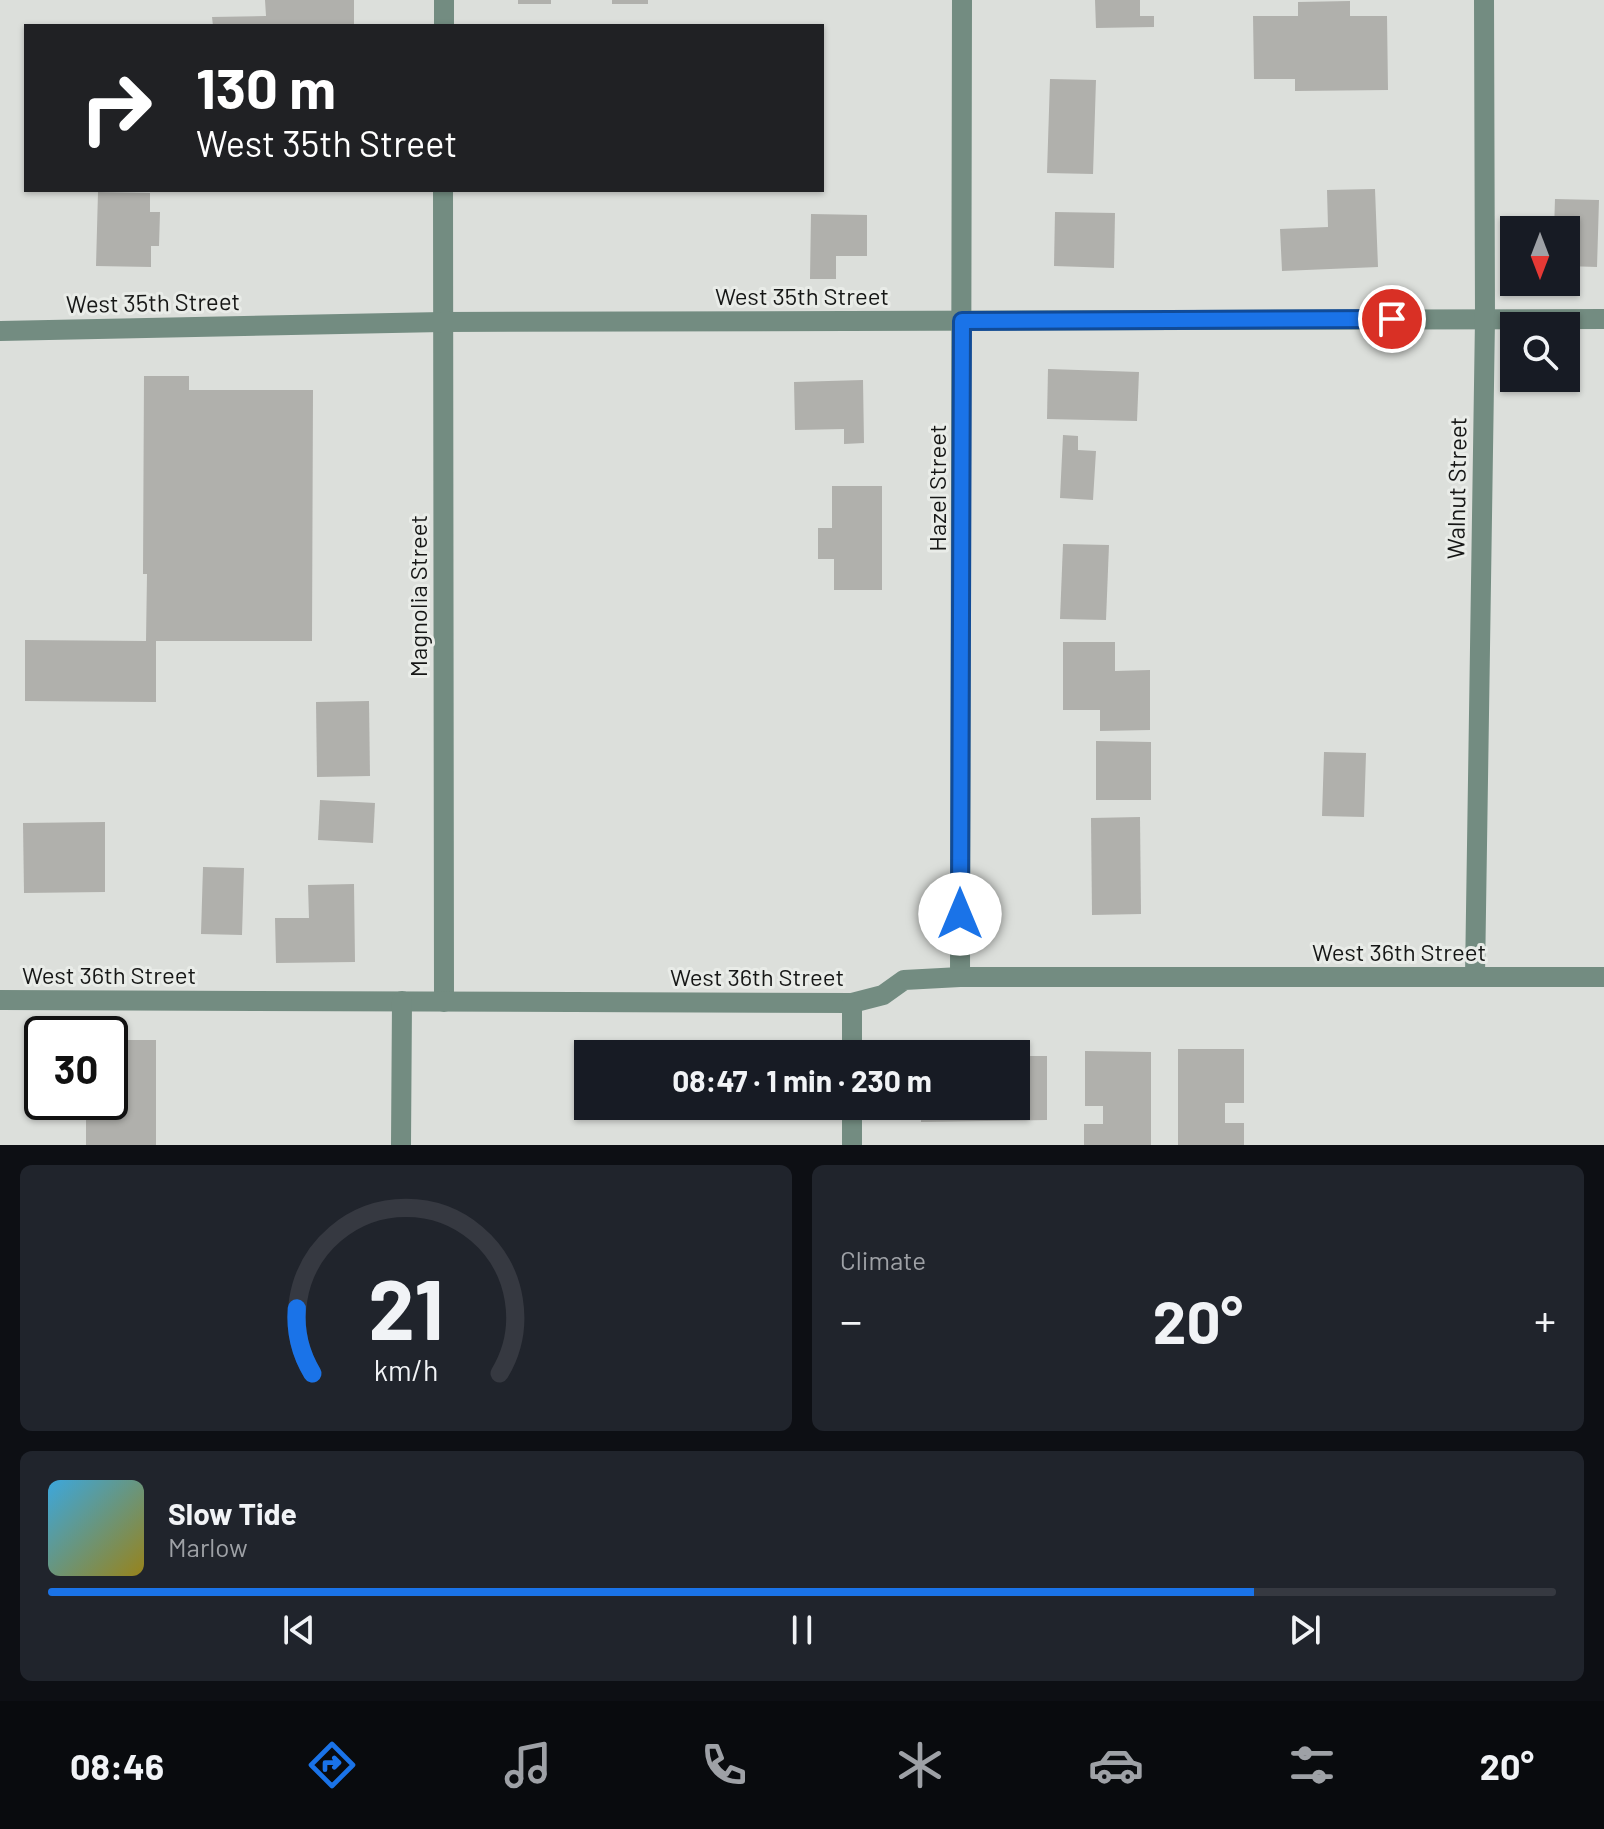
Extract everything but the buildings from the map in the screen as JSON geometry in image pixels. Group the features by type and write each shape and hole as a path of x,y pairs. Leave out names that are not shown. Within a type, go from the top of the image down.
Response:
{"street":[{"path":"444,0 444,24"},
{"name":"Hazel Street","path":"960,977 962,0"},
{"name":"Walnut Street","path":"1475,977 1485,319 1484,0"},
{"name":"Magnolia Street","path":"443,192 444,1002"},
{"name":"West 35th Street","path":"0,331 442,322 1604,319"},
{"name":"West 36th Street","path":"0,1000 852,1003 883,995 904,980 960,977 1604,977"},
{"path":"401,1145 402,1001"},
{"path":"852,1003 852,1040"},
{"path":"852,1120 852,1145"}],"route":[{"path":"960,914 962,321 1392,319"}]}
